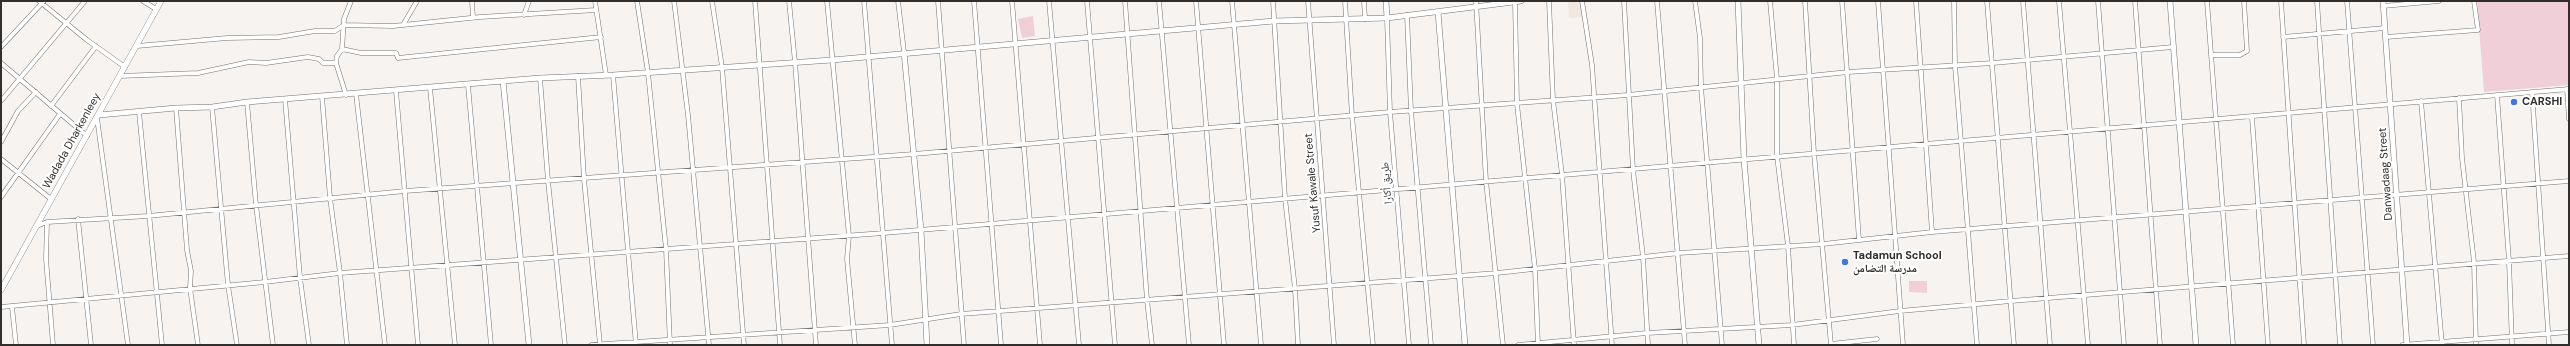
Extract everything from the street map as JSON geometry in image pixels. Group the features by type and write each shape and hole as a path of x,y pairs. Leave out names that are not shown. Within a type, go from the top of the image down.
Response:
{"main road":[{"name":"Wadada Dharkenleey","path":"1,290 161,1"}],"street":[{"path":"1,101 85,1"},
{"path":"142,1 156,9"},
{"path":"346,95 336,63 337,56 342,49 344,25 351,1"},
{"path":"403,25 417,1"},
{"path":"472,1 473,18"},
{"path":"524,15 529,1"},
{"path":"595,1 606,75"},
{"path":"637,1 648,73 657,174 666,250 670,345"},
{"path":"674,1 683,69 709,345"},
{"path":"712,1 722,67 744,345"},
{"path":"755,1 766,165 774,242 780,345"},
{"path":"789,1 803,162 816,345"},
{"path":"828,1 832,60 849,236 847,259 855,345"},
{"path":"864,1 878,157 892,345"},
{"path":"898,1 921,230 927,345"},
{"path":"938,1 940,50 950,150 964,345"},
{"path":"974,1 993,224 997,312 1001,345"},
{"path":"1012,1 1023,145 1039,308 1040,345"},
{"path":"1049,1 1051,41 1062,141 1067,216 1077,306 1079,345"},
{"path":"1087,1 1097,139 1115,345"},
{"path":"1125,1 1134,135 1152,345"},
{"path":"1159,1 1189,345"},
{"path":"1196,1 1214,204 1224,345"},
{"path":"1232,1 1261,345"},
{"path":"1273,1 1285,198 1296,289 1298,345"},
{"name":"Yusuf Kawale Street","path":"1308,1 1334,345"},
{"path":"1346,1 1352,116 1360,192 1366,283 1373,345"},
{"path":"1364,1 1365,19"},
{"path":"1386,1 1387,18"},
{"path":"1476,1 1478,8 1481,105 1486,181 1497,273 1503,345"},
{"path":"128,345 120,296 112,217 98,117 176,108 212,107 247,102 396,91 503,81 648,73 683,69 832,60 904,52 978,48 1274,21 1347,21 1387,18 1478,8 1521,1"},
{"path":"1549,1 1553,100 1562,175 1570,266 1574,345"},
{"path":"1582,1 1592,65 1593,98 1607,262 1612,345"},
{"path":"1624,1 1632,170 1643,257 1648,345"},
{"path":"1657,1 1663,90 1679,253 1685,345"},
{"path":"1695,1 1700,38 1701,87 1722,345"},
{"path":"1738,1 1744,159 1759,345"},
{"path":"1770,1 1777,79 1777,156 1788,246 1794,345"},
{"path":"1805,1 1814,153 1830,319 1831,344 1877,339"},
{"path":"1842,1 1859,240"},
{"path":"1878,1 1890,147 1903,345"},
{"path":"1916,1 1932,232"},
{"path":"1954,1 1955,66 1975,304 1977,345"},
{"path":"1987,1 2006,226 2014,345"},
{"path":"2023,1 2026,61 2050,345"},
{"path":"2059,1 2088,345"},
{"path":"2098,1 2100,53 2124,345"},
{"path":"2135,1 2149,214 2160,345"},
{"path":"2170,1 2196,345"},
{"path":"2206,1 2224,209 2233,345"},
{"path":"2211,55 2240,55 2247,51 2244,1"},
{"path":"2281,1 2304,345"},
{"path":"2317,1 2323,111 2340,345"},
{"path":"2347,1 2373,345"},
{"path":"2383,3 2439,1"},
{"path":"2386,37 2433,35 2478,30 2474,1"},
{"path":"1,47 41,2 67,24 125,66"},
{"path":"1515,2 1517,104 1535,269 1538,344"},
{"name":"Danwadaag Street","path":"2383,3 2402,269 2405,345"},
{"path":"137,46 227,38 279,37 315,31 335,31 344,25 403,25 473,18 596,10"},
{"path":"1438,12 1465,345"},
{"path":"1407,15 1410,111 1431,345"},
{"name":"طريق أكارا","path":"1387,18 1390,112 1396,189 1406,280 1409,345"},
{"path":"2283,37 2385,28"},
{"path":"342,49 362,53 396,53 398,58 601,37"},
{"path":"52,106 96,46"},
{"path":"35,227 46,222 148,216 295,200 440,188 657,174 842,158 878,157 1097,139 1242,124 1628,95 1663,90 1848,72 1993,64 2173,47"},
{"path":"120,76 198,73 248,62 266,63 308,57 319,59 323,63 336,63"},
{"path":"1,63 20,77 60,114 87,136"},
{"path":"613,75 636,343"},
{"path":"578,76 584,179 600,345"},
{"path":"540,78 548,182 565,345"},
{"path":"503,81 529,345"},
{"path":"468,85 491,345"},
{"path":"430,88 446,266 455,345"},
{"path":"1,307 49,304 190,288 265,282 374,270 446,266 628,251 700,248 849,236 993,224 1067,216 1599,173 1777,156 1853,151 2568,89 2569,119"},
{"path":"396,91 418,345"},
{"path":"1,142 18,111 36,92"},
{"path":"2532,92 2549,345"},
{"path":"356,94 374,270 384,345"},
{"path":"2497,95 2502,185 2509,261 2512,345"},
{"path":"322,96 330,198 340,273 347,345"},
{"path":"2459,98 2465,190 2474,262 2476,345"},
{"path":"285,99 295,200 300,278 309,345"},
{"path":"2421,101 2442,343"},
{"path":"247,102 256,205 273,345"},
{"path":"212,107 228,285 237,345"},
{"path":"176,108 184,212 191,272 190,288 198,345"},
{"path":"139,112 148,216 162,345"},
{"path":"1,197 60,114"},
{"path":"2252,117 2268,345"},
{"path":"1,158 51,199"},
{"path":"591,345 636,343 670,339 743,336 853,326 890,325 925,321 961,314 1497,273 1679,253 1823,244 1932,232 2465,190 2502,185 2569,180"},
{"path":"78,219 91,345"},
{"path":"46,222 49,304 54,345"},
{"path":"1518,345 1647,333 1792,325 1830,319 1975,304 2228,285 2436,265 2569,256"},
{"path":"12,306 16,345"},
{"path":"2405,345 2476,340 2511,335 2569,332"}],"shaded area":[{"path":"1568,1 1581,1 1584,17 1569,18"},
{"path":"2477,1 2569,1 2569,85 2484,92"},
{"path":"1033,16 1035,36 1022,38 1018,19"},
{"path":"1909,281 1927,281 1927,293 1909,292"}],"place":[{"name":"CARSHI","path":"2514,102"},
{"name":"Tadamun School مدرسة التضامن","path":"1845,262"}]}
